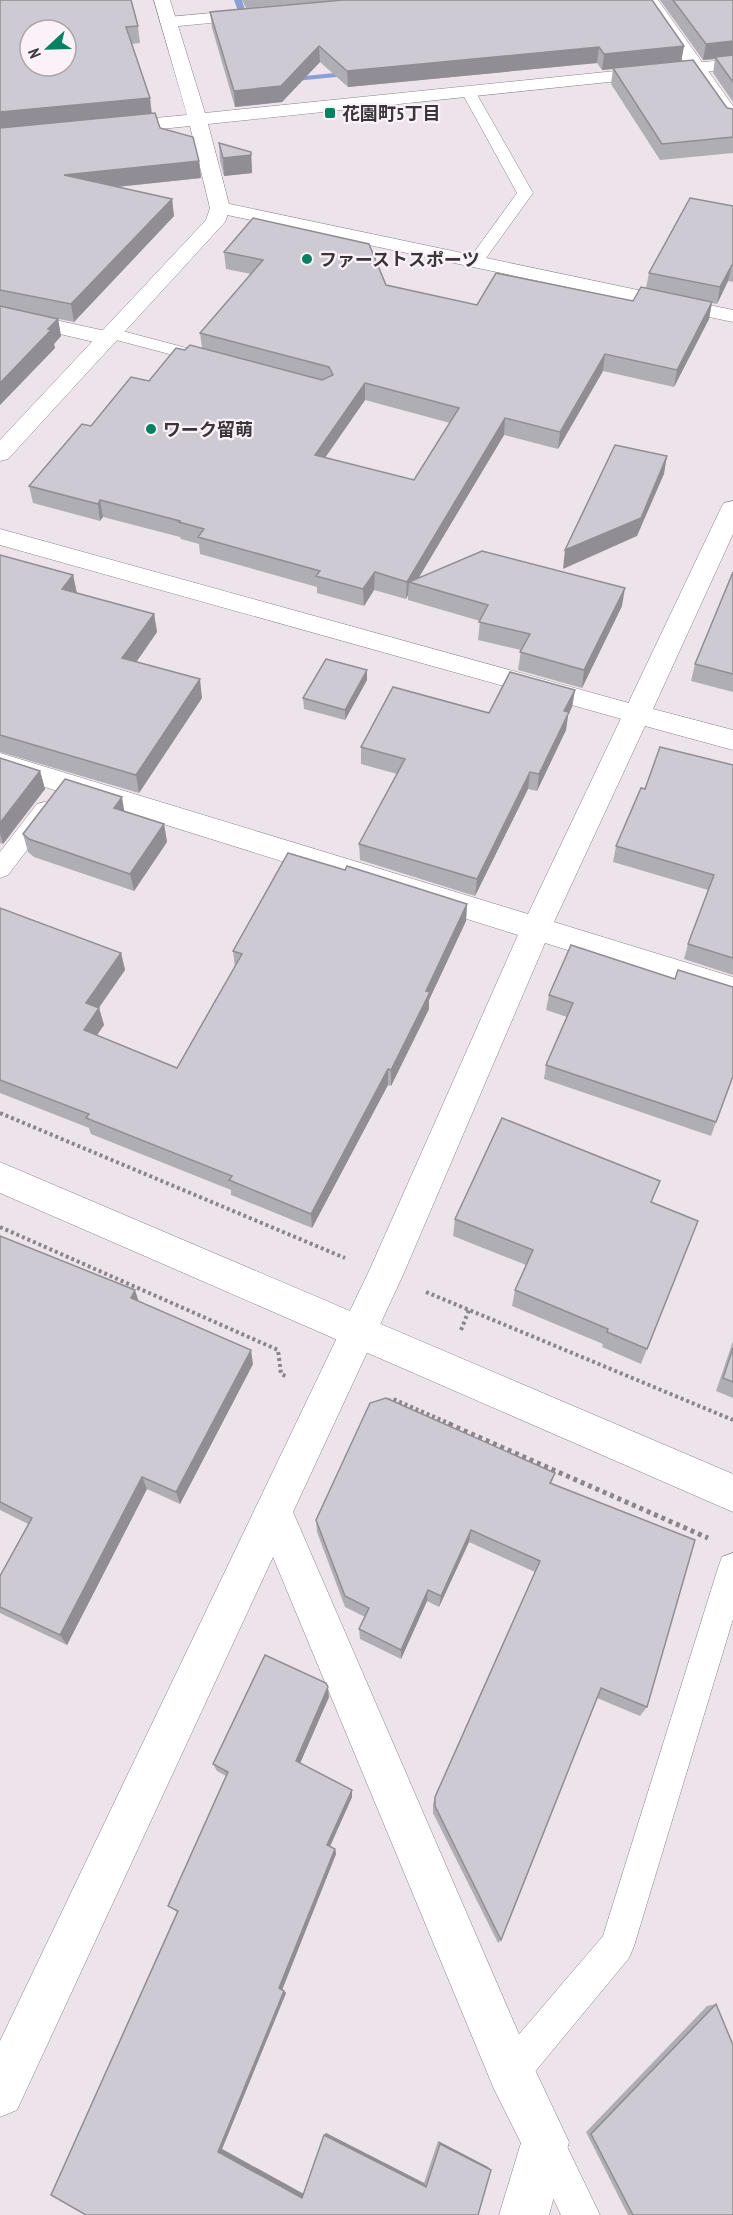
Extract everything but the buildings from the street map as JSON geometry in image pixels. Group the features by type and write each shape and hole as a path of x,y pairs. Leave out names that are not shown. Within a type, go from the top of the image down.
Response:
{"street":[{"path":"0,454 215,222 220,208 198,119 162,0"},
{"path":"649,0 733,119"},
{"path":"168,22 273,13"},
{"path":"94,129 733,64"},
{"path":"220,208 475,262 731,311"},
{"path":"0,314 109,336"},
{"path":"0,2093 357,1333 537,927 733,508"},
{"path":"0,537 733,740"},
{"path":"0,763 733,989"},
{"path":"0,1177 357,1333 733,1493"},
{"path":"273,1511 511,2072 545,2142 524,2215"}],"lane":[{"path":"468,91 525,193 475,262"},
{"path":"109,336 223,363"},
{"path":"0,869 65,783"},
{"path":"511,2072 617,1946 733,1568"},
{"path":"545,2142 581,2215"}],"waterway":[{"path":"238,0 248,28"},
{"path":"285,80 354,73"}],"place":[{"name":"花園町5丁目","path":"330,113"},
{"name":"ファーストスポーツ","path":"307,259"},
{"name":"ワーク留萌","path":"151,429"}]}
